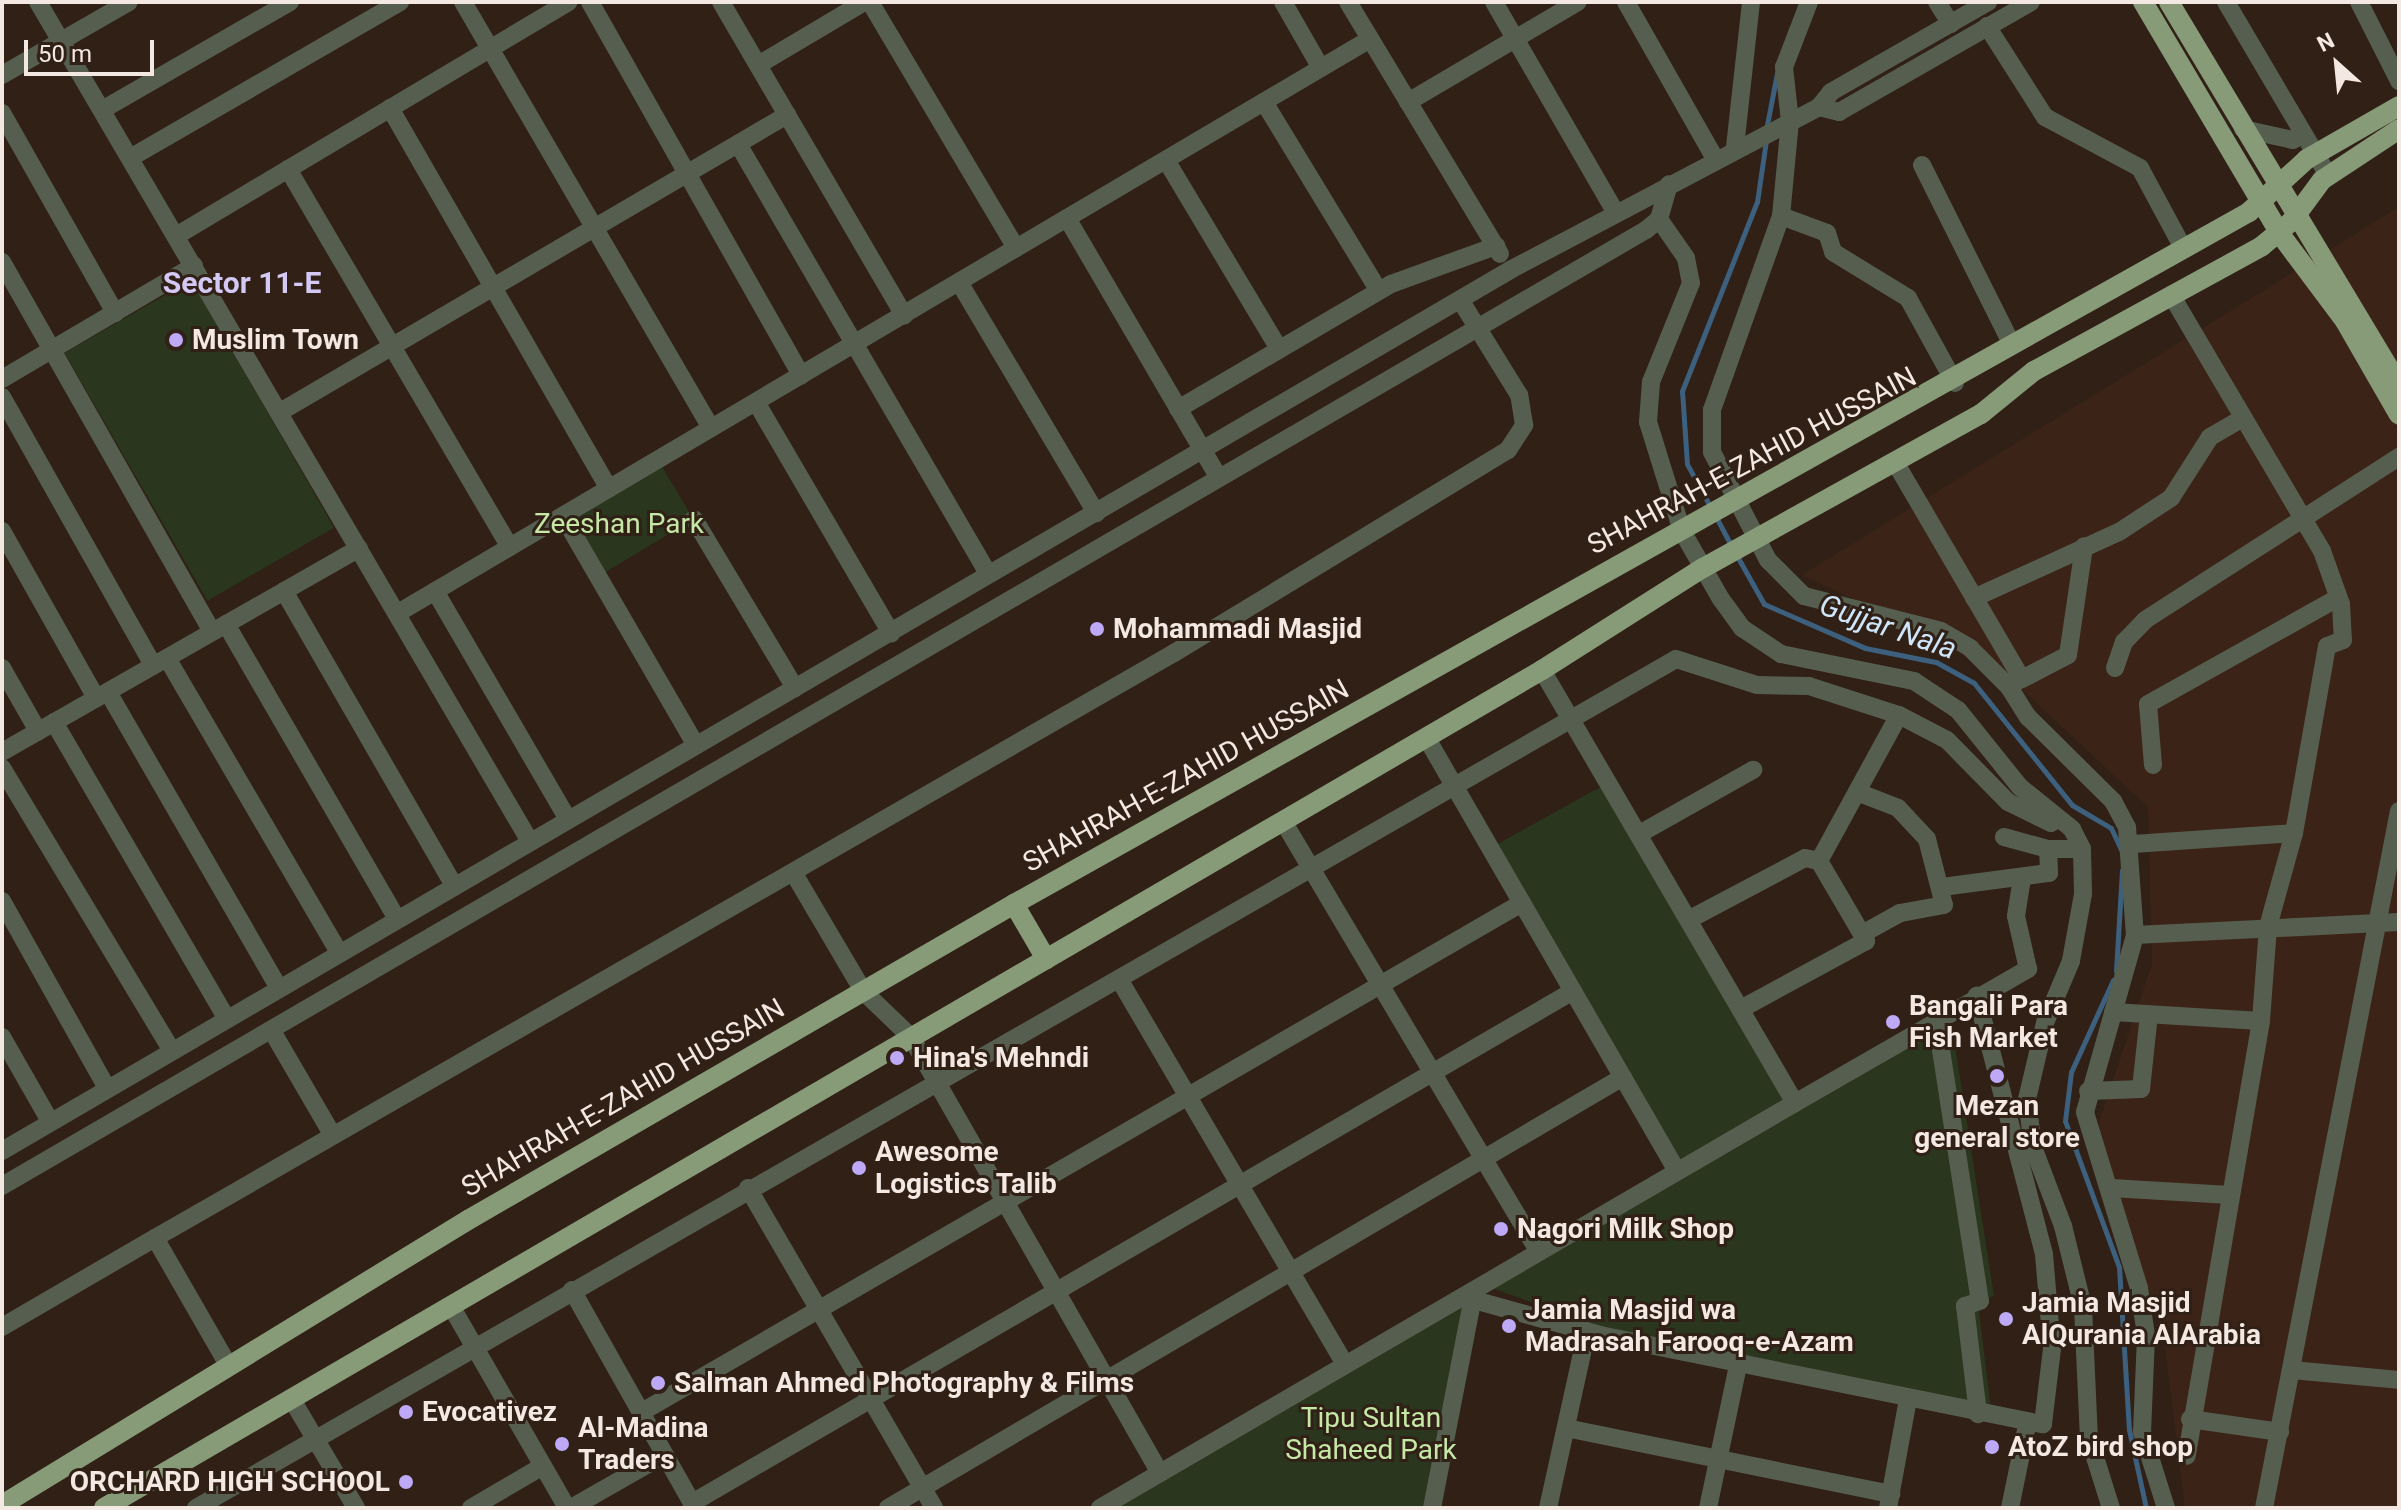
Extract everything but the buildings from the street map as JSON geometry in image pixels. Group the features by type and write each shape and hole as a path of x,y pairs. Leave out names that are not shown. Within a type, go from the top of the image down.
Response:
{"main road":[{"path":"2143,2 2280,234 2345,321 2399,415"},
{"path":"2169,2 2399,385"},
{"name":"SHAHRAH-E-ZAHID HUSSAIN","path":"2,1505 227,1363 1014,904 1686,529 1955,383 2010,341 2262,203 2315,154 2399,106"},
{"path":"104,1508 1542,670 1709,566 1981,414 2034,371 2173,298 2280,234 2328,175 2399,129"},
{"path":"1014,904 1046,959"}],"street":[{"path":"38,2 529,840"},
{"path":"2,75 129,2"},
{"path":"102,110 290,2"},
{"path":"130,158 400,2"},
{"path":"463,2 711,428"},
{"path":"176,236 568,2"},
{"path":"590,2 801,375"},
{"path":"721,2 904,315"},
{"path":"758,65 864,2"},
{"path":"870,2 1016,248"},
{"path":"1283,2 1321,68"},
{"path":"1348,2 1510,270"},
{"path":"1494,2 1615,212"},
{"path":"1408,102 1578,2"},
{"path":"1626,2 1714,157"},
{"path":"1735,147 1751,2"},
{"path":"1809,2 1786,51 1781,216 1712,410 1712,452 1730,505 1751,543 1818,605 1941,631 1970,648 2015,683"},
{"path":"1937,2 1951,24"},
{"path":"2,1151 396,917 891,633 1510,270 1714,157 1819,107 1831,92 1988,2"},
{"path":"1819,107 1839,112 2031,2"},
{"path":"2226,2 2328,175"},
{"path":"2359,2 2399,81"},
{"path":"1987,26 2045,117 2140,168 2183,248"},
{"path":"398,613 1370,39"},
{"path":"1264,102 1379,291"},
{"path":"390,108 609,489"},
{"path":"2,113 115,313"},
{"path":"280,412 787,115"},
{"path":"2243,129 2293,140 2303,134"},
{"path":"738,144 988,574"},
{"path":"1166,160 1279,349"},
{"path":"1922,165 2010,341"},
{"path":"288,169 510,547"},
{"path":"2,1186 1659,219 1669,184"},
{"path":"1781,216 1827,233 1833,252 1908,298 1955,383"},
{"path":"1067,218 1219,478"},
{"path":"1659,219 1686,258 1691,283 1651,382 1648,422 1686,529 1758,643 1914,681 1958,710 2020,787 2072,829 2082,849 2083,894 2071,961 2045,1023 2027,1099 2033,1147 2063,1226 2083,1307 2089,1438 2111,1508"},
{"path":"1178,409 1379,291 1496,246"},
{"path":"2,262 219,628 396,917"},
{"path":"2,379 194,266"},
{"path":"959,282 1096,513"},
{"path":"2173,298 2303,515 2338,598 2343,640 2327,646 2294,833 2268,927 2261,1021 2190,1419 2187,1456"},
{"path":"2,1327 793,872 1508,450 1524,425 1523,410 1461,301"},
{"path":"2,397 338,951"},
{"path":"756,402 891,633"},
{"path":"1974,598 2084,546 2171,498 2210,437 2243,418"},
{"path":"2115,668 2124,642 2145,620 2303,515 2399,457"},
{"path":"1895,462 1974,598 2038,730 2113,801 2133,844 2135,935 2088,1091 2091,1142 2111,1188 2139,1288 2146,1335 2142,1432 2166,1508"},
{"path":"563,516 696,745"},
{"path":"694,519 795,688"},
{"path":"2,531 278,986"},
{"path":"2015,683 2068,655 2084,546"},
{"path":"2,752 359,548"},
{"path":"284,591 454,885"},
{"path":"435,591 567,818"},
{"path":"2153,765 2148,704 2338,598"},
{"path":"196,1508 748,1188 938,1084 1573,715 1676,659 1757,685 1809,686 1899,715 1947,740 2008,802 2051,823"},
{"path":"2,668 46,727 226,1018"},
{"path":"1542,670 1573,715 1795,1103"},
{"path":"1819,861 1899,715"},
{"path":"1426,737 1677,1171"},
{"path":"2,768 172,1051"},
{"path":"1641,833 1753,770"},
{"path":"1857,792 1898,808 1927,839 1942,887 1944,905 1900,913 1862,934"},
{"path":"2264,1508 2391,922 2399,811"},
{"path":"1283,821 1538,1251"},
{"path":"2133,844 2294,833"},
{"path":"2004,837 2048,849 2082,849"},
{"path":"1942,887 2049,873 2048,849"},
{"path":"1690,919 1805,858 1819,861 1866,941 1741,1009"},
{"path":"793,872 863,991 911,1037 1160,1473"},
{"path":"1100,1508 1345,1364 1474,1295 1538,1251 2028,969 2016,916 2022,877"},
{"path":"2,901 107,1088"},
{"path":"640,1413 1522,903"},
{"path":"2135,935 2391,922"},
{"path":"1119,979 1345,1364"},
{"path":"572,1290 694,1506 871,1399 1573,991"},
{"path":"1474,1295 1587,1331 1739,1361 2027,1425 2043,1424 2052,1348 2044,1254 1977,996"},
{"path":"2113,1012 2261,1021"},
{"path":"2088,1091 2141,1089 2149,1014"},
{"path":"1937,1024 1980,1301 1965,1306 1978,1414"},
{"path":"272,1031 333,1136"},
{"path":"2,1037 50,1121"},
{"path":"888,1508 1623,1077"},
{"path":"748,1188 934,1508"},
{"path":"2111,1188 2230,1195"},
{"path":"155,1238 227,1363"},
{"path":"1432,1508 1474,1295"},
{"path":"451,1306 569,1508 664,1455"},
{"path":"1548,1508 1587,1331"},
{"path":"1708,1508 1739,1361"},
{"path":"2292,1370 2399,1379"},
{"path":"291,1398 356,1508"},
{"path":"1566,1428 1718,1459 1890,1501 1908,1399"},
{"path":"2190,1419 2280,1432"},
{"path":"2010,1508 2027,1425"},
{"path":"471,1508 543,1466"}],"shaded area":[{"path":"2399,207 2399,1508 2185,1508 2165,1347 2098,1125 2152,964 2148,807 1999,668 1802,575"}],"green space":[{"path":"191,280 334,528 208,601 65,353"},
{"name":"Zeeshan Park","path":"658,460 694,519 599,576 564,517"},
{"path":"1613,780 1793,1104 1672,1171 1492,847"},
{"path":"1951,1020 1994,1296 1978,1302 1991,1410 1601,1327 1489,1287"},
{"name":"Tipu Sultan Shaheed Park","path":"1474,1289 1432,1508 1100,1508"}],"waterway":[{"name":"Gujjar Nala","path":"1766,130 1777,73"},
{"name":"Gujjar Nala","path":"1711,508 1687,464 1682,391 1757,202 1766,140"},
{"name":"Gujjar Nala","path":"1716,517 1732,547"},
{"name":"Gujjar Nala","path":"1737,556 1764,604 1865,648 1936,662 1974,683 2072,805 2111,828 2122,852"},
{"name":"Gujjar Nala","path":"2116,971 2122,870"},
{"name":"Gujjar Nala","path":"2113,980 2071,1072 2065,1121 2119,1267 2129,1430 2146,1508"}],"place":[{"name":"Muslim Town","path":"176,340"},
{"name":"Mohammadi Masjid","path":"1097,629"},
{"name":"Bangali Para Fish Market","path":"1893,1022"},
{"name":"Hina's Mehndi","path":"897,1058"},
{"name":"Mezan general store","path":"1997,1076"},
{"name":"Awesome Logistics Talib","path":"859,1168"},
{"name":"Nagori Milk Shop","path":"1501,1229"},
{"name":"Jamia Masjid AlQurania AlArabia","path":"2006,1319"},
{"name":"Jamia Masjid wa Madrasah Farooq-e-Azam","path":"1509,1326"},
{"name":"Salman Ahmed Photography & Films","path":"658,1383"},
{"name":"Evocativez","path":"406,1412"},
{"name":"Al-Madina Traders","path":"562,1444"},
{"name":"AtoZ bird shop","path":"1992,1447"},
{"name":"ORCHARD HIGH SCHOOL","path":"406,1482"}],"district":[{"name":"Sector 11-E","path":"242,283"}]}
